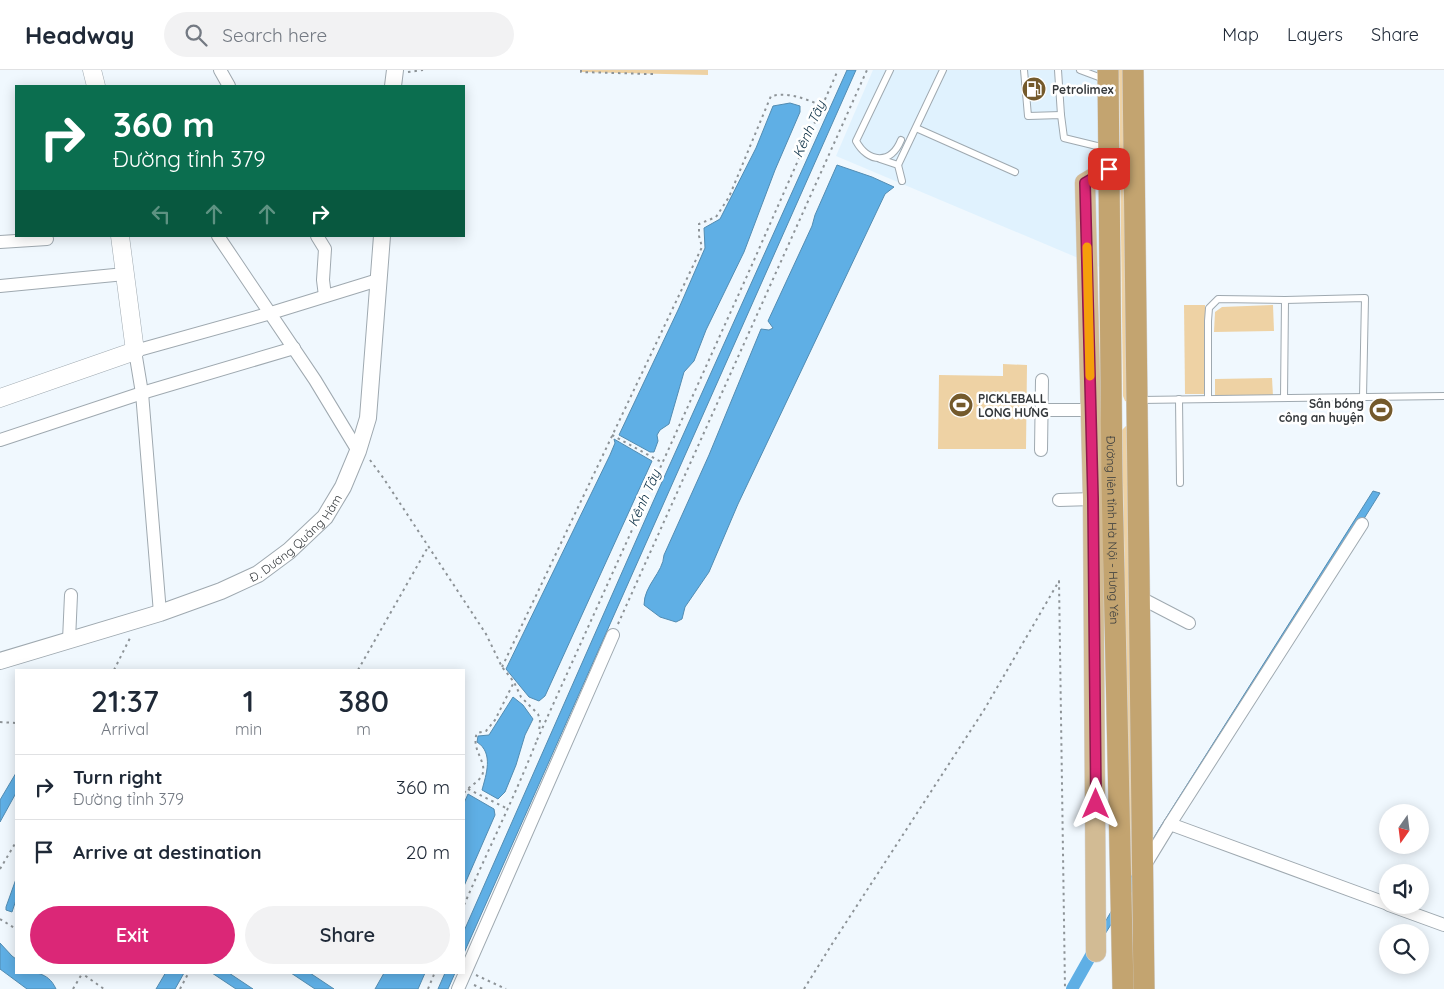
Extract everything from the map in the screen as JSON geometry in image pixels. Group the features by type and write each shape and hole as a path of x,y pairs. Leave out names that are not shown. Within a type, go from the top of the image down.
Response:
{"highway":[{"name":"Đường liên tỉnh Hà Nội - Hưng Yên","path":"1132,70 1144,989"},
{"name":"Đường liên tỉnh Hà Nội - Hưng Yên","path":"1100,74 1109,159 1102,498 1118,729 1123,989"},
{"path":"1104,412 1136,408"}],"main road":[{"path":"92,70 96,85"},
{"path":"0,398 135,352 120,237"},
{"path":"1096,952 1095,730 1102,498"},
{"path":"1095,730 1118,729"},
{"path":"1096,898 1122,891"}],"street":[{"path":"220,70 228,85"},
{"path":"393,85 395,70"},
{"path":"219,237 294,348 358,450"},
{"path":"318,237 326,249 323,280 325,296"},
{"name":"Đ. Dương Quảng Hàm","path":"0,661 160,613 222,592 258,574 289,552 325,517 343,487 368,418 382,237"},
{"path":"0,242 47,239"},
{"path":"0,286 125,274"},
{"path":"160,613 142,393 135,352 378,280"},
{"path":"0,440 142,393 294,348"},
{"path":"1041,450 1042,380"},
{"path":"1042,410 1104,412"},
{"path":"1059,500 1102,498"},
{"path":"1143,867 1362,524"},
{"path":"68,640 71,595"},
{"path":"1139,597 1189,624"},
{"path":"466,970 613,636"},
{"path":"1170,824 1379,902"},
{"path":"1413,914 1444,925"},
{"path":"458,989 464,974"}],"lane":[{"path":"890,70 856,141 866,154 898,165"},
{"path":"902,181 898,165 943,70"},
{"path":"1024,70 1028,116 1060,115"},
{"path":"1058,70 1060,115 1064,138 1109,159"},
{"path":"1080,70 1100,74"},
{"path":"916,128 1016,172"},
{"path":"880,158 893,153 901,140"},
{"path":"1208,399 1209,308 1218,299 1364,298 1363,397"},
{"path":"1284,398 1285,300"},
{"path":"1136,408 1179,400 1444,396"},
{"path":"1179,400 1180,483"}],"path":[{"path":"581,70 581,72 648,74 653,74 653,70"},
{"path":"465,903 838,70"},
{"path":"613,636 867,70"},
{"path":"502,667 702,247 699,236 699,224 716,217 729,197 771,96 782,94 796,96 823,106"},
{"path":"612,435 663,463"},
{"path":"358,450 374,464 486,634 502,667 514,682 521,697 538,714 540,720 537,740"},
{"path":"359,669 428,547"},
{"path":"804,989 984,710 1059,580 1065,989"},
{"path":"115,669 140,619"},
{"path":"465,792 482,776 484,768 474,740 477,733 486,731 495,720 514,682"},
{"path":"0,722 15,723"},
{"path":"468,789 508,809"},
{"path":"0,869 15,844"},
{"path":"0,919 15,928"},
{"path":"466,970 506,989"},
{"path":"73,989 81,974"},
{"path":"83,974 104,989"},
{"path":"180,989 188,974"},
{"path":"428,989 434,974"}],"shaded area":[{"path":"581,70 708,70 708,75 581,72"},
{"path":"873,70 1108,70 1109,271 836,156"},
{"path":"1119,70 1126,70 1128,402 1125,401 1123,396"},
{"path":"1184,305 1205,305 1206,394 1185,394"},
{"path":"1273,305 1274,331 1214,332 1215,312 1222,307"},
{"path":"1003,364 1027,365 1026,449 938,449 939,375 1003,376"},
{"path":"1272,378 1273,396 1215,397 1215,379"},
{"path":"1126,426 1130,427 1136,885 1131,893 1122,430"}],"water":[{"path":"847,70 856,70 465,951 465,929 653,502"},
{"path":"790,103 800,106 800,112 775,170 744,252 706,330 694,361 684,372 669,424 660,430 657,435 658,441 654,452 650,452 619,435 705,248 704,228 720,219 756,148 773,106"},
{"path":"837,165 894,187 885,194 738,504 709,572 685,607 682,619 676,622 660,617 644,605 647,591 660,568 761,329 769,330 773,328 768,321 812,226"},
{"path":"614,439 652,461 545,696 539,701 529,697 506,669 610,455 615,443"},
{"path":"1373,491 1380,493 1087,963 1083,960 1159,829"},
{"path":"513,697 523,705 533,719 525,735 505,792 498,799 482,790 487,771 487,758 486,752 477,742 478,736 489,735"},
{"path":"15,775 15,795 0,822 0,800"},
{"path":"468,794 494,809 495,815 465,884 465,801"},
{"path":"15,882 15,903 12,912 6,910"},
{"path":"0,943 15,958 15,974 39,974 49,979 56,989 27,989 0,969"},
{"path":"165,974 183,974 175,989 156,989"},
{"path":"214,974 230,974 253,989 236,989"},
{"path":"292,974 312,974 334,989 315,989"},
{"path":"383,974 425,974 418,989 375,989"},
{"path":"445,974 455,974 448,989 438,989"}],"waterway":[{"path":"1072,989 1094,950"}],"slow traffic":[{"path":"1087,247 1090,376"}],"place":[{"name":"Petrolimex","path":"1034,89"},
{"name":"PICKLEBALL LONG HƯNG","path":"961,405"},
{"name":"Sân bóng công an huyện","path":"1381,410"}],"route":[{"path":"1096,804 1093,498 1085,183 1109,169"}],"water label":[{"name":"Kênh Tây","path":"809,129"},
{"name":"Kênh Tây","path":"644,498"}]}
